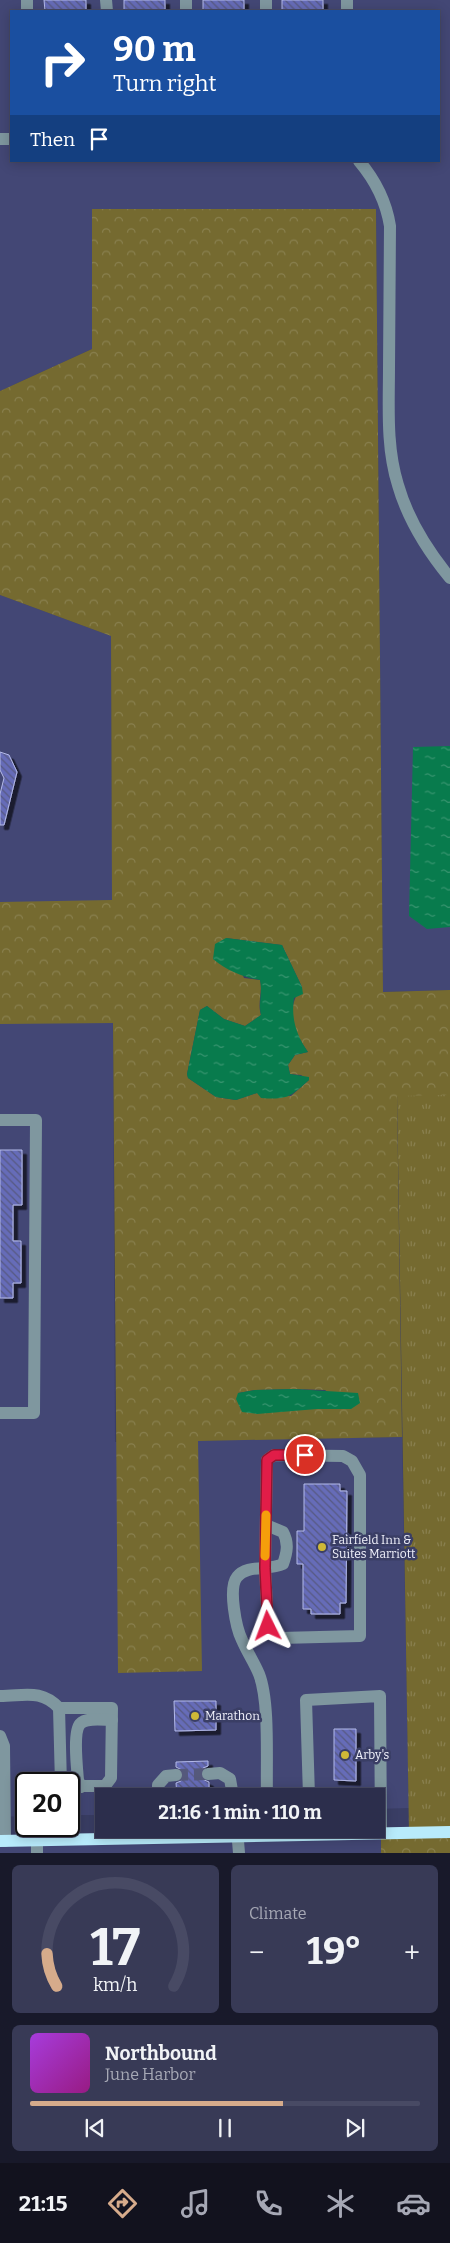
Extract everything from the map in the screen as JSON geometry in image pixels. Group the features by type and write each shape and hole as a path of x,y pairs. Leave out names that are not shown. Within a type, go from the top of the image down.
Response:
{"main road":[{"path":"385,1833 450,1832"},
{"path":"3,1841 37,1847 115,1838"}],"street":[{"path":"360,162 378,187 388,211 390,226 389,410 391,452 398,485 410,516 427,549 450,578"},
{"path":"0,1120 36,1120 34,1413 0,1413"},
{"path":"274,1455 343,1456 352,1461 360,1476 360,1636 280,1638 272,1635 268,1626 265,1568 266,1525 267,1460 274,1455"},
{"path":"266,1525 283,1532 287,1539 287,1555 283,1564 276,1567 243,1571 235,1578 233,1591 234,1612 241,1638 260,1676 264,1697 267,1788"},
{"path":"0,1696 41,1695 50,1698 60,1708 61,1772"},
{"path":"309,1788 306,1700 380,1696 381,1788"},
{"path":"60,1708 112,1708 111,1778 105,1786 80,1786"},
{"path":"78,1772 76,1732 80,1724 86,1721 112,1720"},
{"path":"0,1737 4,1746 3,1841"},
{"path":"208,1774 220,1773 230,1780 232,1788"},
{"path":"158,1788 158,1785 166,1776 176,1775"},
{"path":"238,1838 239,1853"}],"shaded area":[{"path":"0,0 450,0 450,990 383,992 376,209 92,209 92,349 0,391"},
{"path":"0,595 111,636 115,1442 402,1437 409,1808 385,1809 385,1788 95,1788 95,1815 80,1815 80,1772 15,1772 15,1816 0,1817"},
{"path":"143,1838 381,1838 381,1853 0,1853 0,1841"}],"green space":[{"path":"92,209 376,209 383,992 450,990 450,1095 397,1096 402,1437 198,1441 202,1671 118,1673 113,1023 0,1024 0,902 112,900 111,636 0,595 0,391 92,349","holes":["226,938 282,945 302,987 297,995 292,1011 298,1036 308,1052 295,1055 288,1065 290,1074 301,1075 309,1080 291,1096 257,1093 236,1100 216,1097 188,1078 187,1074 200,1010 207,1006 224,1019 245,1026 261,1015 260,980 244,978","255,1390 325,1390 351,1409 317,1409 238,1393"]},
{"path":"397,1095 450,1095 450,1832 409,1833"},
{"path":"450,1832 450,1853 381,1853 381,1838 385,1838 385,1833"}],"water":[{"path":"450,746 450,927 427,929 409,916 413,747"},
{"path":"226,938 282,945 302,987 303,994 294,998 293,1012 300,1039 308,1052 295,1055 288,1065 290,1074 309,1077 309,1080 293,1094 283,1098 261,1098 257,1093 236,1100 216,1097 188,1078 187,1074 200,1010 207,1006 224,1019 245,1026 261,1015 260,980 235,973 213,959 215,944"},
{"path":"294,1389 358,1393 360,1403 351,1409 317,1409 257,1414 242,1412 236,1399 238,1393 255,1390"}],"building":[{"path":"44,0 86,0 86,10 45,10"},
{"path":"124,0 165,0 165,10 124,10"},
{"path":"203,0 244,0 244,10 203,10"},
{"path":"282,0 323,0 323,10 282,10"},
{"path":"0,752 9,755 17,772 4,825 0,825 0,794 4,778 0,770"},
{"path":"0,1150 22,1150 22,1205 13,1205 13,1241 21,1241 21,1283 13,1283 13,1298 0,1298"},
{"name":"Fairfield Inn & Suites Marriott","path":"304,1484 340,1484 340,1491 347,1491 346,1603 340,1603 340,1614 311,1614 311,1609 303,1609 303,1564 297,1564 297,1531 304,1531"},
{"name":"Marathon","path":"174,1701 216,1701 216,1730 175,1731"},
{"name":"Arby's","path":"334,1729 356,1729 356,1781 334,1780"},
{"path":"208,1761 208,1766 203,1768 200,1774 202,1779 209,1782 209,1788 176,1788 176,1783 181,1781 184,1775 182,1770 176,1767 176,1762"}],"tunnel":[{"path":"176,1775 208,1774"}],"slow traffic":[{"path":"265,1556 266,1515"}],"place":[{"name":"Fairfield Inn & Suites Marriott","path":"322,1547"},
{"name":"Marathon","path":"195,1716"},
{"name":"Arby's","path":"345,1755"}],"route":[{"path":"268,1626 265,1568 267,1460 274,1455 305,1455"}]}
